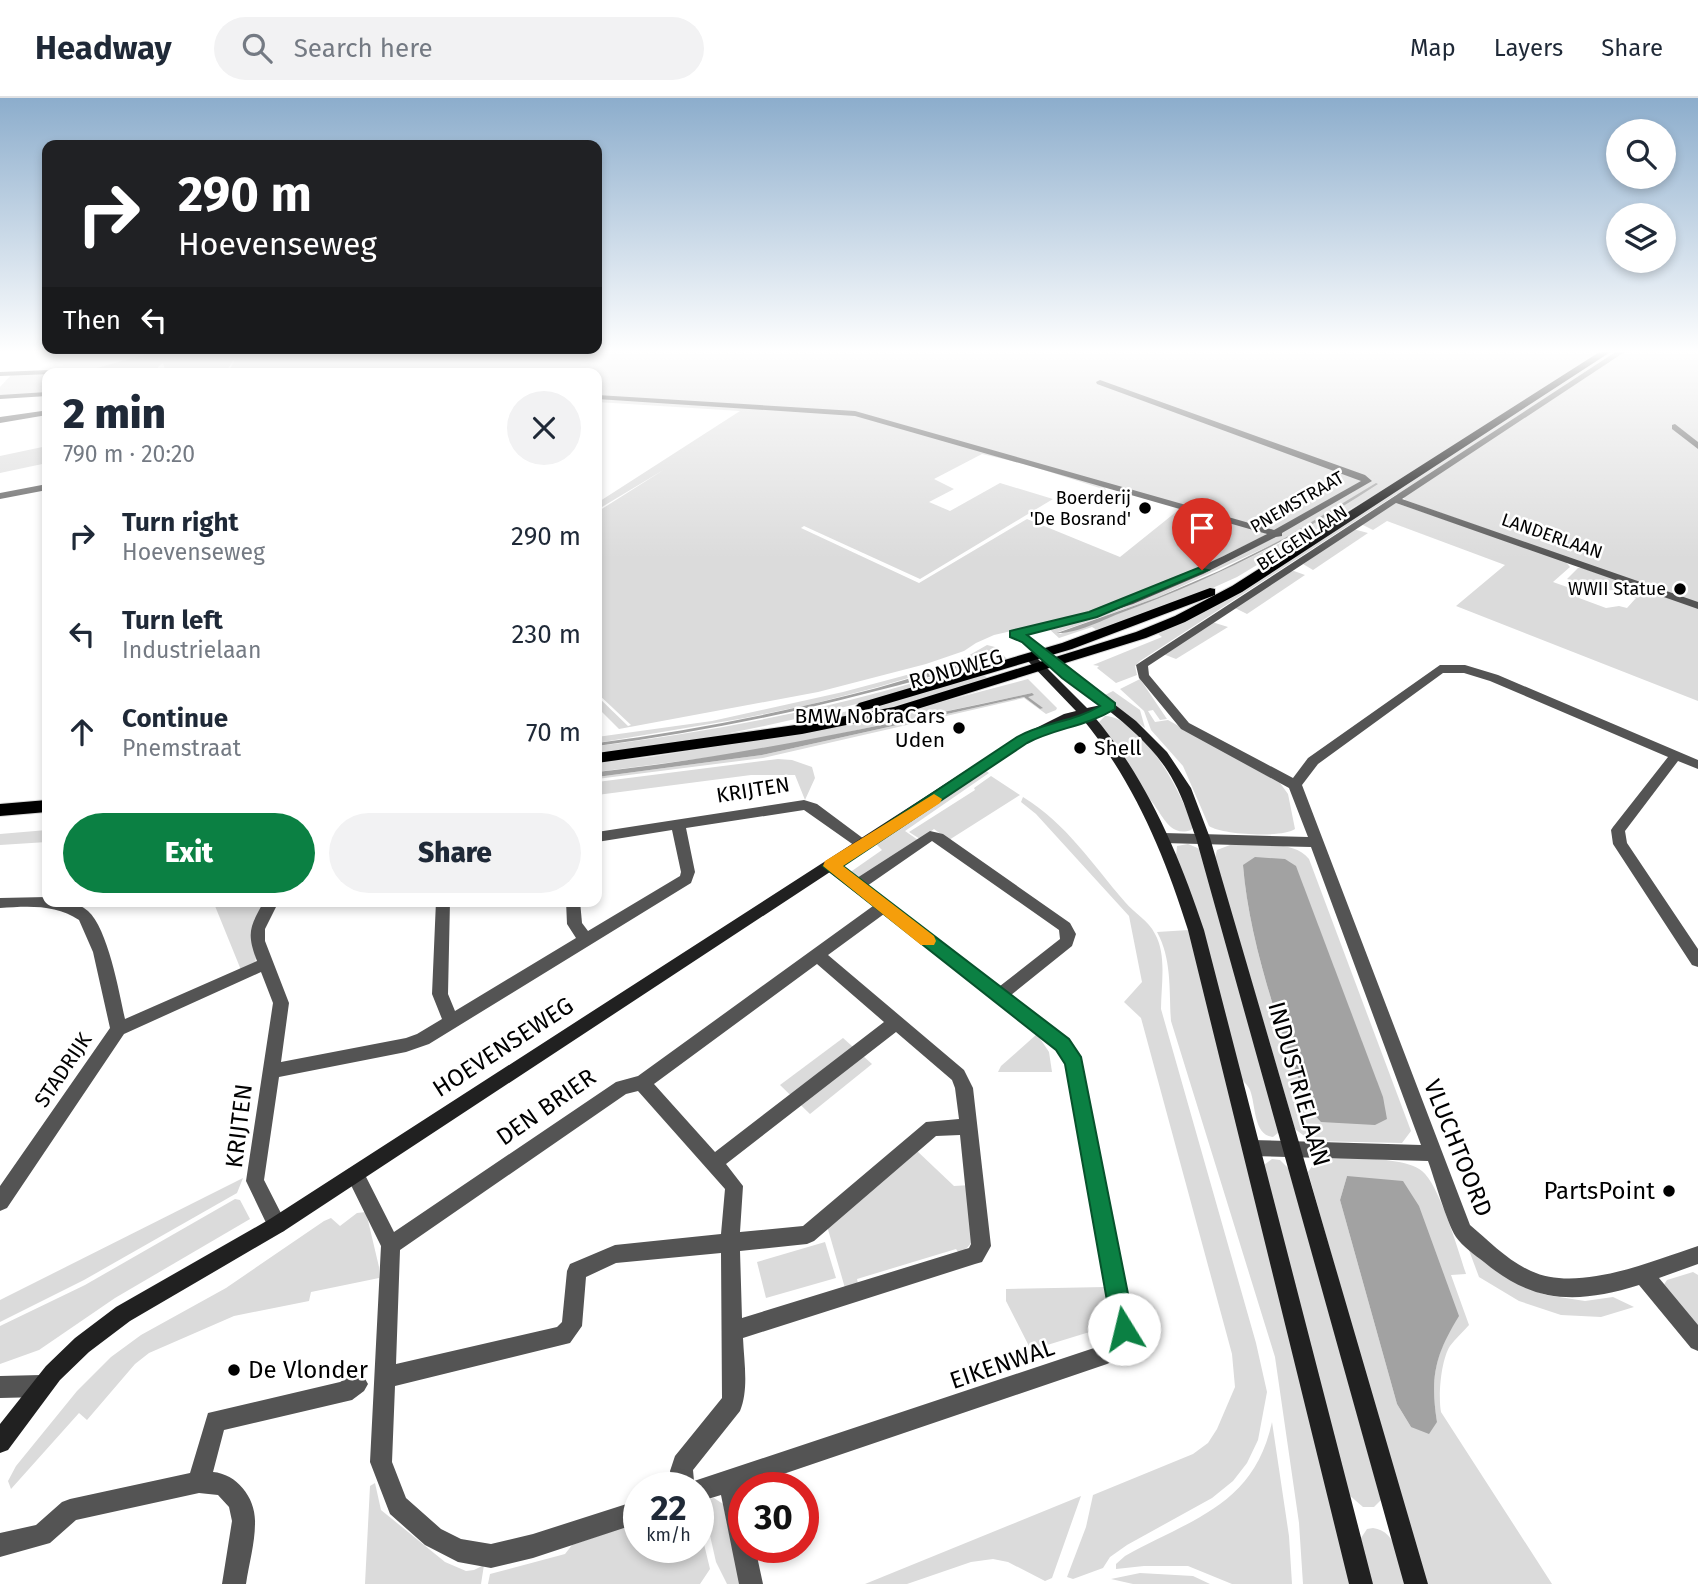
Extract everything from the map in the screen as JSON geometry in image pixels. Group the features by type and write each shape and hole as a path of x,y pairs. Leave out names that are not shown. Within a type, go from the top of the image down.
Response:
{"main road":[{"name":"RONDWEG","path":"602,757 869,717 1180,619 1237,589 1267,567 1505,420"},
{"name":"INDUSTRIELAAN","path":"1043,661 1110,706 1146,736 1178,775 1203,838 1416,1584"},
{"path":"1043,661 1129,775 1164,838 1196,930 1362,1584"},
{"name":"HOEVENSEWEG","path":"0,1441 41,1386 82,1345 123,1314 277,1225 1033,734 1110,706"},
{"path":"0,810 42,806"}],"street":[{"path":"877,420 1278,534"},
{"name":"PNEMSTRAAT","path":"1043,661 1017,642 1015,634 1093,614 1181,580 1278,534 1367,481 1206,420"},
{"name":"BELGENLAAN","path":"1295,785 1185,726 1140,669 1148,659 1511,420"},
{"path":"1675,428 1698,446"},
{"path":"0,496 42,488"},
{"name":"LANDERLAAN","path":"1394,499 1698,606"},
{"path":"1295,785 1298,776 1312,761 1440,669 1454,668 1494,678 1698,765"},
{"path":"1675,756 1618,830 1620,844 1698,961"},
{"name":"VLUCHTOORD","path":"1295,785 1431,1153 1463,1231 1491,1256 1528,1281 1555,1290 1580,1290 1698,1255"},
{"name":"KRIJTEN","path":"602,836 804,805 812,807 863,845"},
{"name":"KRIJTEN","path":"271,1071 406,1045 423,1039 686,879 688,872 678,824"},
{"path":"856,886 930,836 938,837 1065,927 1068,933 1067,942 1000,995"},
{"path":"1164,838 1315,842"},
{"name":"EIKENWAL","path":"753,1472 1107,1353 1119,1340 1124,1329 1074,1062 1063,1044 831,866"},
{"name":"STADRIJK","path":"0,903 42,904"},
{"name":"STADRIJK","path":"0,1202 118,1029 93,929 83,915 65,907"},
{"name":"KRIJTEN","path":"269,907 257,929 257,940 280,994 281,1003 255,1181 277,1225"},
{"path":"443,907 440,994 451,1020"},
{"path":"574,907 575,924 585,940"},
{"path":"681,1472 684,1464 732,1403 730,1243 734,1186 642,1083 883,907"},
{"path":"733,1331 975,1255 982,1246 964,1088 958,1074 817,955"},
{"path":"118,1029 265,964"},
{"path":"714,1163 896,1022"},
{"name":"DEN BRIER","path":"391,1245 622,1087 642,1083"},
{"path":"387,1377 563,1336 572,1326 577,1271 615,1254 807,1235 932,1128 969,1127"},
{"path":"1251,1148 1431,1153"},
{"path":"355,1175 391,1245 381,1462 398,1506 433,1537 458,1550 491,1556 533,1546 623,1516"},
{"path":"1642,1273 1698,1341"},
{"path":"199,1482 216,1421 344,1392 357,1384"},
{"path":"0,1387 41,1386"},
{"path":"0,1545 42,1535 70,1510 199,1482 223,1484 239,1501 244,1521 234,1584"},
{"path":"747,1563 751,1584"}],"shaded area":[{"path":"725,420 1698,420 1698,605 1405,500 1397,494 1140,661 1135,666 1137,675 1116,683 1097,668 1099,666 1093,665 1162,637 1158,634 1384,489 1237,577 1186,600 1097,630 1092,627 1059,638 1048,628 1088,614 994,635 964,651 926,664 818,692 619,729 602,712 602,701 628,726 631,725 602,698 602,509 665,469 602,507 602,500","holes":["982,454 1028,465 1106,490 1104,486 1181,508 1120,557 1027,519 919,583 801,528 804,526 920,579 1053,499 1000,483 950,511 929,502 954,489 934,479","1265,533 1278,536 1204,572 1106,607 1171,582 1266,535","1288,539 1176,591 1089,624 1060,634 1058,632 1156,598"]},
{"path":"42,447 42,464 0,473 0,456"},
{"path":"1378,484 1316,522 1284,540 1219,572 1186,587 1088,626 1057,633 1156,598 1219,571 1285,538"},
{"path":"1396,503 1565,561 1570,567 1553,582 1581,592 1579,598 1606,608 1627,608 1636,598 1621,592 1629,584 1698,608 1698,701 1456,606 1505,565 1387,521 1373,530 1361,524"},
{"path":"1353,529 1368,533 1313,570 1303,564"},
{"path":"1578,568 1626,583 1611,590 1582,582 1579,585 1567,579"},
{"path":"1288,572 1305,575 1247,614 1235,608"},
{"path":"1212,622 1228,627 1176,659 1163,654"},
{"path":"987,645 995,647 1010,662 805,717 702,738 602,753 602,745 749,722 850,700 949,672 997,655 992,653 812,704 602,742 602,736 712,721 843,692 966,657"},
{"path":"995,652 997,654 898,686 798,710 602,745 602,742 738,720 877,688"},
{"path":"983,674 988,679 863,715 796,725"},
{"path":"1028,679 1057,708 1046,714 1024,698 763,758 602,778 762,755 1024,697 1042,708 1027,697 1032,693 758,751 602,771 602,762 861,723"},
{"path":"1140,679 1167,719 1160,720 1153,710 1148,711 1155,722 1168,720 1280,783 1288,794 1295,829 1278,834 1252,834 1226,832 1209,826 1183,766 1151,730 1144,711 1120,689"},
{"path":"1113,691 1140,710 1145,728 1103,696"},
{"path":"1032,693 1034,695 1028,697 1043,708 1040,709 1024,697 762,755 602,776 602,771 707,757"},
{"path":"1105,716 1119,720 1133,729 1160,760 1188,813 1193,827 1191,830 1182,832 1170,826 1144,794 1098,723"},
{"path":"778,759 792,760 812,767 815,778 805,800 795,775 751,775 602,794 602,781"},
{"path":"985,770 989,773 905,831 918,840 862,877 855,878 849,873 882,850 874,842"},
{"path":"991,776 1020,795 949,840 934,829 920,839 909,832 975,790 974,788"},
{"path":"1023,797 1066,832 1125,902 1149,925 1159,942 1162,961 1161,1009 1256,1343 1267,1392 1258,1440 1247,1463 1233,1481 1212,1498 1127,1545 1110,1557 1103,1568 1073,1579 1067,1577 1086,1527 1093,1495 1193,1454 1208,1443 1235,1387 1232,1354 1141,1018 1124,1002 1142,982 1129,916 1036,814 1021,802"},
{"path":"42,830 42,842 0,845 0,834"},
{"path":"1188,844 1200,849 1279,1132 1273,1137 1262,1131 1256,1118 1250,1090 1239,1077 1176,856 1177,846"},
{"path":"1230,845 1283,846 1302,853 1309,859 1411,1131 1402,1143 1311,1141 1295,1129 1215,858 1217,850","holes":["1243,865 1311,1111 1268,990 1252,926"]},
{"path":"1255,857 1285,859 1296,866 1383,1097 1387,1119 1375,1125 1321,1122 1311,1111 1278,1022 1252,926 1243,865"},
{"path":"215,907 265,907 255,963 241,970"},
{"path":"1189,930 1350,1584 1303,1584 1299,1523 1275,1357 1171,1021 1167,964 1157,932"},
{"path":"1037,1034 1049,1052 1052,1072 998,1072 1001,1066"},
{"path":"843,1038 872,1064 810,1114 780,1085"},
{"path":"916,1150 954,1186 971,1185 976,1224 972,1241 959,1253 956,1249 857,1279 858,1284 845,1288 827,1226"},
{"path":"1359,1158 1402,1163 1422,1171 1435,1189 1466,1274 1451,1275 1469,1325 1450,1346 1444,1360 1440,1388 1441,1412 1552,1584 1425,1584 1308,1172 1315,1162 1321,1159","holes":["1347,1176 1458,1316 1444,1343 1436,1367 1434,1392 1437,1422 1411,1427 1397,1404 1340,1200"]},
{"path":"1272,1159 1280,1160 1289,1169 1381,1500 1374,1507 1363,1507 1348,1494 1264,1165"},
{"path":"1347,1176 1403,1181 1419,1206 1459,1316 1444,1343 1436,1367 1434,1392 1437,1422 1429,1434 1411,1427 1397,1404 1340,1200"},
{"path":"243,1178 237,1193 84,1280 0,1322 0,1300"},
{"path":"235,1199 240,1200 250,1219 115,1298 39,1350 0,1364 0,1326 85,1285"},
{"path":"366,1212 379,1267 379,1278 311,1292 309,1301 234,1316 149,1353 135,1364 87,1420 79,1413 11,1489 8,1481 16,1466 77,1391 111,1357 141,1335 226,1288 324,1221 331,1218 340,1226 357,1213"},
{"path":"825,1242 836,1278 766,1298 757,1262"},
{"path":"1467,1245 1527,1288 1546,1295 1585,1301 1613,1297 1634,1307 1601,1317 1561,1315 1519,1301 1479,1277"},
{"path":"1693,1272 1698,1275 1698,1337 1663,1286 1667,1280"},
{"path":"1106,1287 1114,1322 1114,1335 1096,1330 1031,1350 1006,1301 1006,1289"},
{"path":"1272,1422 1289,1536 1292,1584 1232,1584 1188,1566 1116,1569 1116,1564 1125,1556 1196,1519 1235,1492 1251,1473 1263,1450"},
{"path":"375,1483 381,1510 445,1562 466,1571 484,1565 481,1584 365,1584 370,1486"},
{"path":"1081,1496 1052,1578 1045,1581 1008,1562 993,1559 971,1562 907,1584 865,1584"},
{"path":"714,1498 723,1504 728,1528 728,1563 736,1563 740,1584 727,1584 716,1562"},
{"path":"623,1527 623,1563 709,1563 710,1569 700,1584 488,1584 490,1574 565,1554 572,1545"},
{"path":"1367,1529 1381,1530 1393,1542 1406,1584 1371,1584 1361,1538"},
{"path":"1140,1573 1193,1576 1210,1584 1133,1584 1111,1579"}],"slow traffic":[{"path":"928,941 831,866 934,799"}],"place":[{"name":"Boerderij 'De Bosrand'","path":"1145,508"},
{"name":"WWII Statue","path":"1680,589"},
{"name":"BMW NobraCars Uden","path":"959,728"},
{"name":"Shell","path":"1080,748"},
{"name":"PartsPoint","path":"1669,1191"},
{"name":"De Vlonder","path":"234,1370"}],"route":[{"path":"1124,1329 1086,1112 1074,1062 1063,1044 831,866 1022,740 1033,734 1089,719 1110,706 1067,675 1027,640 1015,634 1093,614 1202,570"}]}
